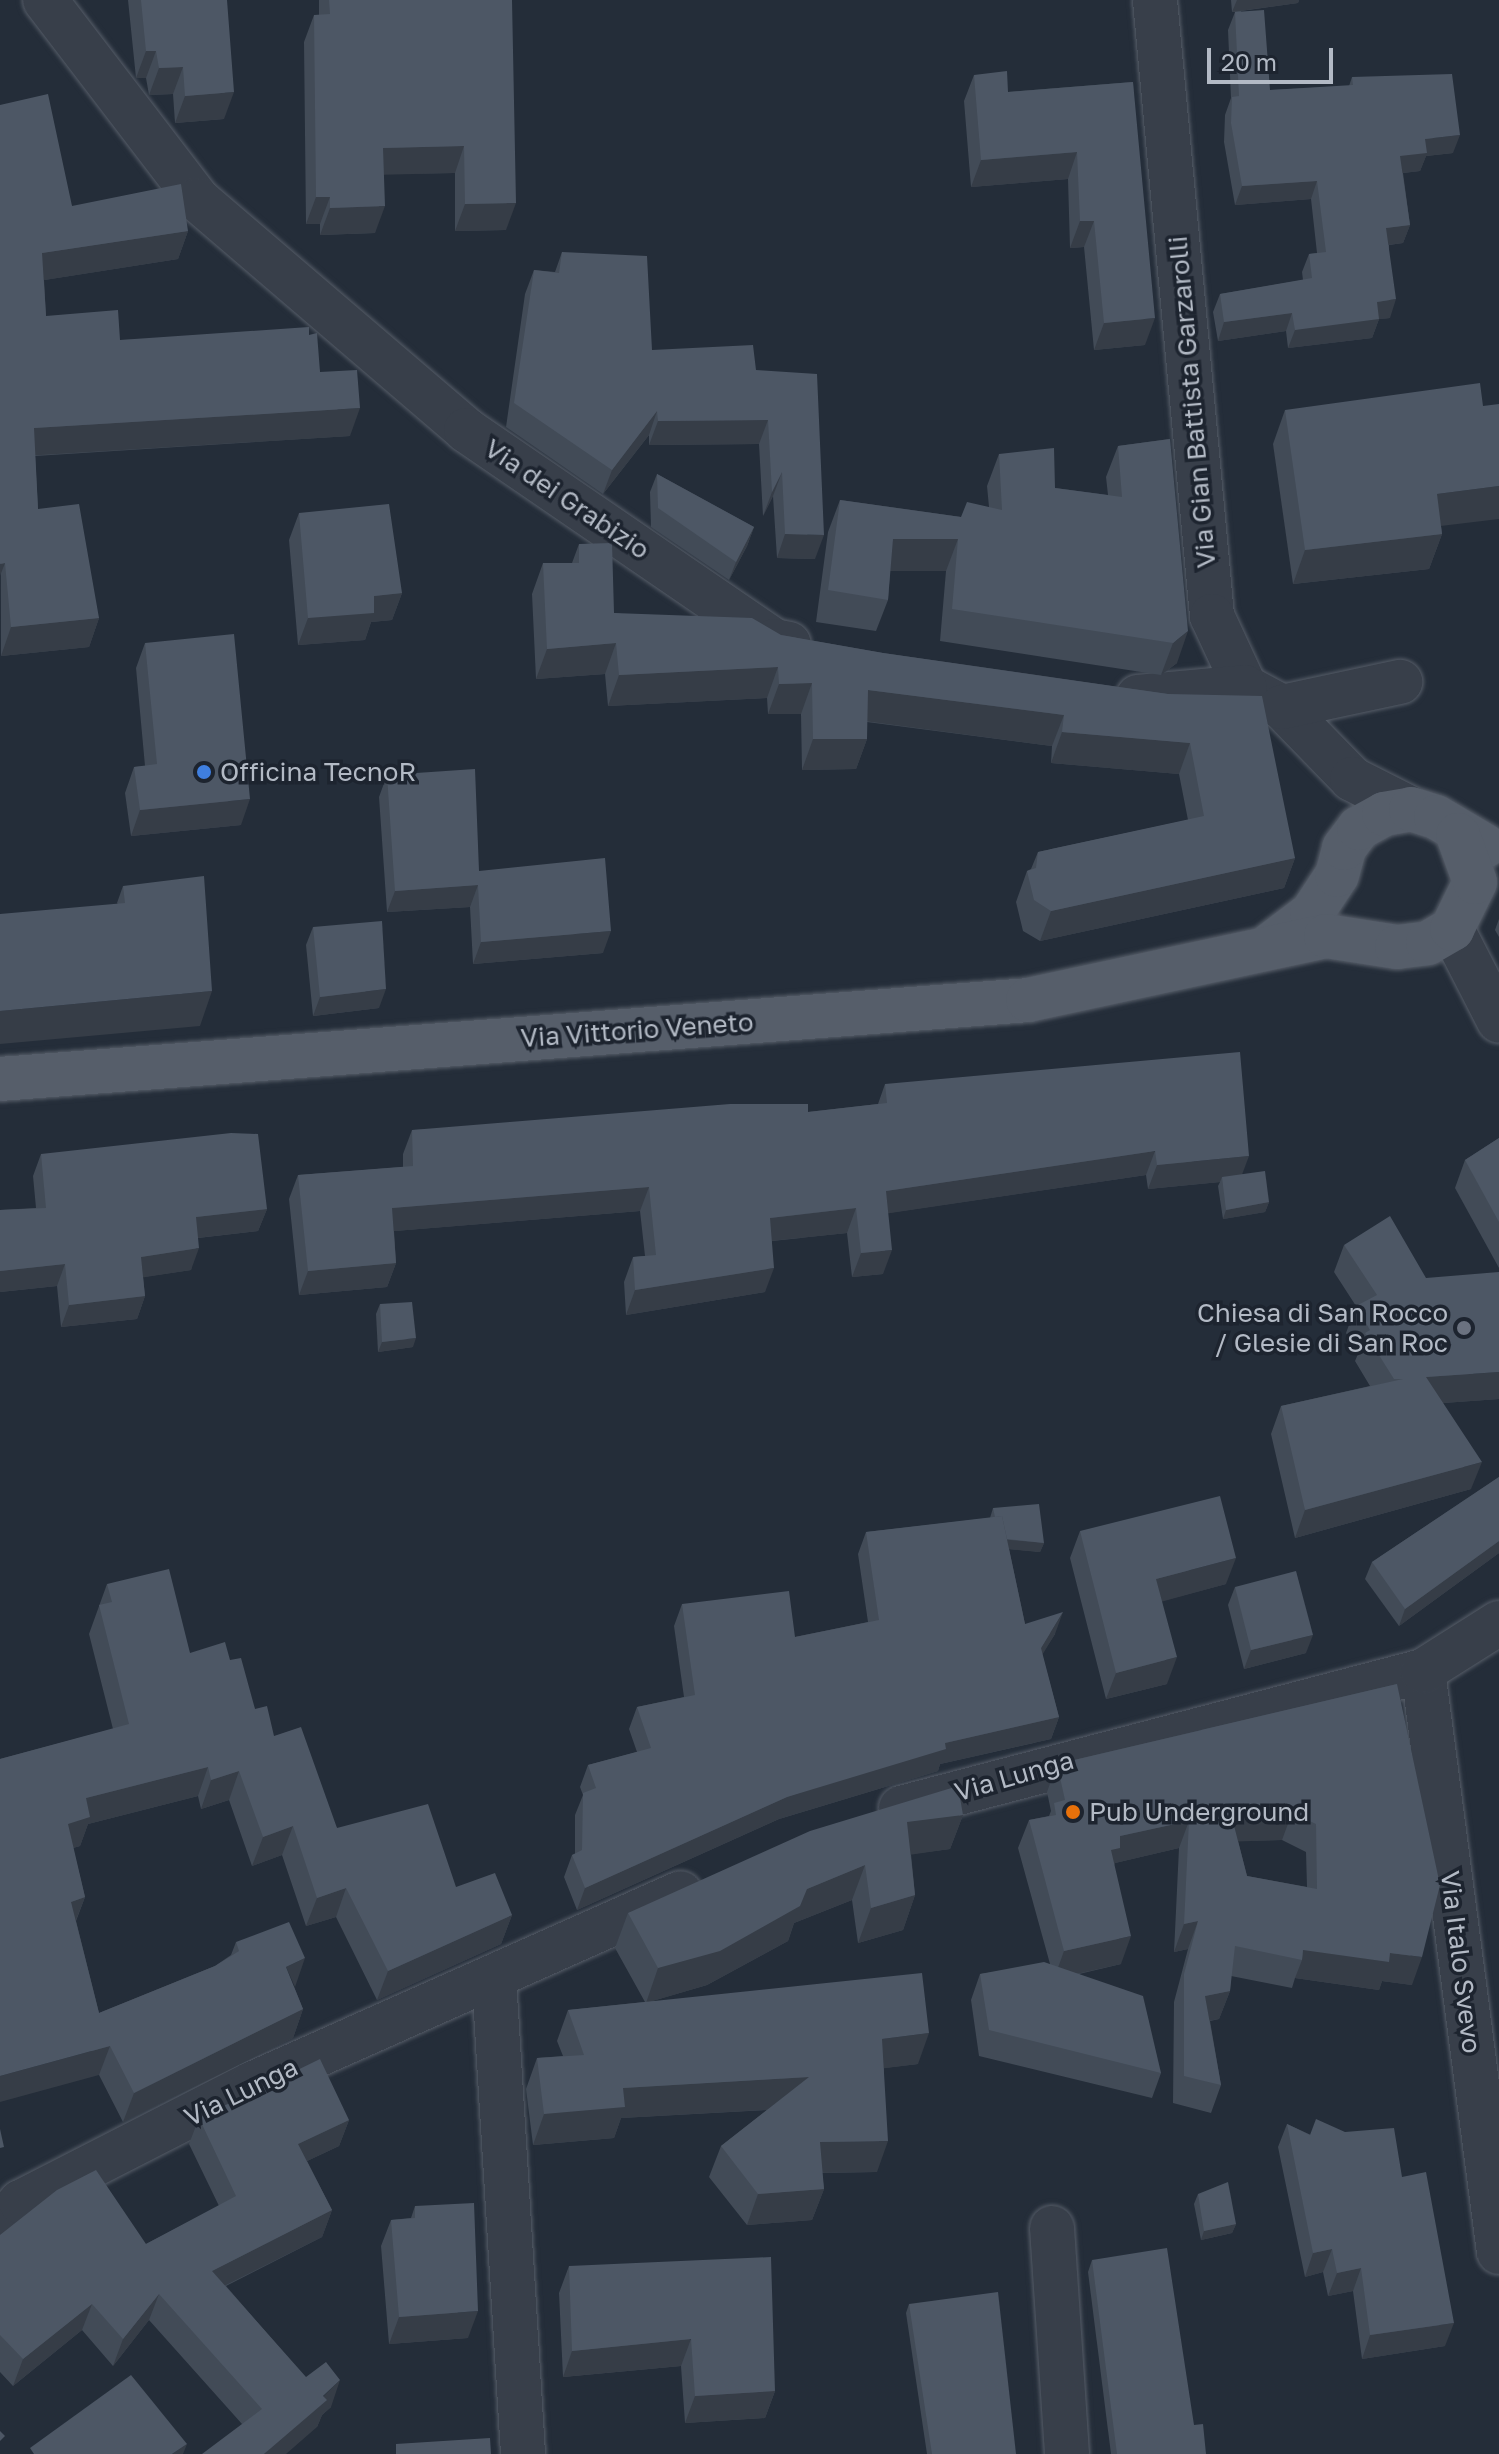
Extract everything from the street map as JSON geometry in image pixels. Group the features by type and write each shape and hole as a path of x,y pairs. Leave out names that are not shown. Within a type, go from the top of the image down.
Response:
{"main road":[{"path":"1411,809 1458,835 1491,867 1440,936"},
{"name":"Via Vittorio Veneto","path":"1269,947 1312,913 1359,828 1411,809"},
{"path":"1340,862 1351,924 1374,942"},
{"name":"Via Vittorio Veneto","path":"0,1079 1028,1000 1204,967 1269,947 1326,936 1374,942 1440,936"}],"street":[{"name":"Via dei Grabizio","path":"45,0 198,200 466,430 774,641 836,651"},
{"name":"Via Gian Battista Garzarolli","path":"1155,0 1212,616 1264,697 1325,759 1367,790 1411,809"},
{"path":"1100,691 1161,700 1264,697 1400,682"},
{"name":"Via Gian Battista Garzarolli","path":"1325,759 1341,804 1340,862"},
{"path":"1440,936 1474,979 1499,1021"},
{"name":"Via Lunga","path":"863,1820 1423,1671 1499,1623"},
{"name":"Via Italo Svevo","path":"1423,1671 1499,2252"},
{"name":"Via Lunga","path":"0,2225 21,2202 252,2084 494,1979 718,1875"},
{"path":"494,1979 523,2454"},
{"path":"1052,2228 1067,2454"}],"building":[{"path":"141,0 227,0 234,92 185,96 183,67 159,68 156,51 146,51"},
{"path":"329,0 512,0 516,203 465,204 464,146 383,148 385,206 330,208 330,197 316,197 314,15 330,14"},
{"path":"1264,10 1270,90 1353,85 1352,77 1452,74 1460,135 1425,139 1427,153 1400,156 1410,225 1386,228 1396,299 1377,302 1379,319 1295,330 1292,313 1224,322 1220,294 1312,278 1309,254 1326,252 1317,181 1242,186 1231,123 1232,97 1239,96 1235,12"},
{"path":"1007,71 1008,92 1133,82 1155,318 1104,323 1094,221 1080,221 1077,152 981,160 974,75"},
{"path":"48,94 72,206 181,184 188,231 42,253 46,316 118,310 120,340 309,327 309,335 317,333 320,372 357,370 360,408 34,428 38,509 79,504 99,618 11,627 5,563 0,564 0,105"},
{"path":"562,252 647,256 652,350 753,345 756,370 817,374 824,535 785,534 782,472 772,492 768,420 658,421 657,411 612,470 514,403 534,270 559,273"},
{"path":"1480,383 1483,406 1499,404 1499,486 1437,494 1442,534 1305,550 1285,410"},
{"path":"1170,439 1188,631 1173,643 952,609 958,539 893,539 888,600 828,590 840,500 961,517 967,502 1002,510 999,454 1054,448 1055,488 1122,497 1118,446"},
{"path":"657,474 754,527 736,562 658,508"},
{"path":"389,504 402,593 374,596 374,613 308,618 299,513"},
{"path":"612,543 614,613 752,618 781,635 883,653 1168,694 1262,696 1295,858 1051,911 1034,900 1027,871 1036,868 1038,852 1204,816 1190,743 1062,732 1064,715 868,690 867,739 813,739 812,683 779,684 778,667 619,675 616,643 547,649 543,563 579,563 579,544"},
{"path":"234,634 250,799 140,810 134,767 157,764 145,643"},
{"path":"475,769 479,871 605,858 611,931 481,942 478,885 395,891 387,775"},
{"path":"204,876 212,991 0,1011 0,914 125,903 123,886"},
{"path":"382,921 386,989 320,997 313,927"},
{"path":"1240,1052 1249,1156 1157,1165 1155,1151 886,1191 892,1250 861,1253 856,1208 770,1218 774,1268 635,1290 633,1257 656,1255 649,1187 392,1208 396,1263 308,1271 298,1175 413,1166 412,1130 730,1104 808,1104 808,1112 887,1103 885,1084"},
{"path":"231,1133 258,1134 267,1209 196,1217 199,1248 141,1257 145,1296 69,1305 65,1264 0,1271 0,1210 46,1208 41,1154"},
{"path":"1499,1138 1499,1222 1465,1160"},
{"path":"1265,1171 1269,1202 1226,1210 1222,1177"},
{"path":"1390,1216 1426,1278 1499,1272 1499,1372 1426,1377 1482,1462 1305,1510 1281,1406 1403,1379 1394,1379 1365,1333 1370,1330 1356,1306 1377,1295 1344,1245"},
{"path":"412,1302 416,1338 382,1342 380,1304"},
{"path":"1499,1477 1499,1541 1405,1609 1372,1562"},
{"path":"1220,1496 1236,1558 1156,1579 1177,1657 1116,1673 1080,1531"},
{"path":"1039,1504 1044,1543 1007,1539 1002,1516 995,1517 993,1508"},
{"path":"1002,1516 1025,1624 1063,1612 1041,1648 1059,1717 945,1743 946,1749 787,1797 585,1888 572,1855 582,1850 583,1793 596,1788 588,1765 651,1748 637,1707 695,1695 682,1604 789,1591 795,1637 879,1620 866,1532"},
{"path":"169,1569 190,1653 225,1642 230,1660 241,1658 255,1709 267,1706 274,1736 301,1727 337,1828 428,1804 456,1887 495,1873 512,1915 388,1971 346,1888 317,1898 293,1826 263,1837 239,1771 211,1780 208,1767 86,1798 90,1817 68,1824 85,1897 71,1902 99,2013 215,1966 239,1951 236,1942 289,1922 305,1958 286,1967 303,2009 134,2093 110,2046 0,2076 0,1759 129,1724 99,1605 112,1602 107,1584"},
{"path":"1296,1571 1313,1635 1251,1650 1235,1587"},
{"path":"1397,1684 1440,1885 1422,1957 1390,1953 1389,1962 1303,1950 1302,1960 1235,1946 1230,1991 1205,1996 1221,2085 1184,2076 1184,1974 1198,1921 1184,1924 1189,1821 1120,1836 1120,1848 1111,1850 1131,1936 1064,1951 1029,1820 1056,1815 1054,1803 1065,1800 1057,1764","holes":["1292,1813 1316,1824 1317,1889 1247,1876 1231,1814"]},
{"path":"958,1786 963,1815 907,1822 915,1895 871,1908 865,1865 807,1889 800,1906 720,1951 658,1968 628,1913 810,1831"},
{"path":"1044,1962 1143,1996 1161,2073 989,2030 980,1974"},
{"path":"922,1973 929,2033 882,2039 888,2141 820,2142 824,2189 758,2194 721,2146 809,2077 623,2088 625,2107 544,2114 537,2058 584,2055 568,2010"},
{"path":"320,2059 349,2120 298,2144 332,2210 212,2271 306,2377 326,2362 340,2380 323,2396 327,2400 264,2454 202,2454 262,2409 159,2294 123,2339 92,2304 23,2359 0,2335 0,2235 57,2190 96,2170 146,2244 236,2196 199,2118"},
{"path":"1316,2119 1345,2132 1394,2128 1402,2177 1426,2172 1454,2323 1370,2335 1361,2268 1337,2273 1332,2249 1313,2253 1287,2124 1310,2135"},
{"path":"1228,2182 1236,2224 1204,2231 1198,2194"},
{"path":"474,2203 478,2311 399,2317 391,2220 415,2218 415,2206"},
{"path":"1167,2248 1194,2425 1203,2424 1206,2454 1117,2454 1092,2260"},
{"path":"771,2257 775,2391 695,2396 691,2339 572,2351 569,2266"},
{"path":"998,2292 1016,2454 932,2454 909,2304"},
{"path":"131,2375 187,2444 172,2454 34,2454 30,2448"},
{"path":"490,2438 491,2454 396,2454 396,2444"}],"place":[{"name":"Officina TecnoR","path":"204,772"},
{"name":"Chiesa di San Rocco / Glesie di San Roc","path":"1464,1328"},
{"name":"Pub Underground","path":"1073,1812"}]}
